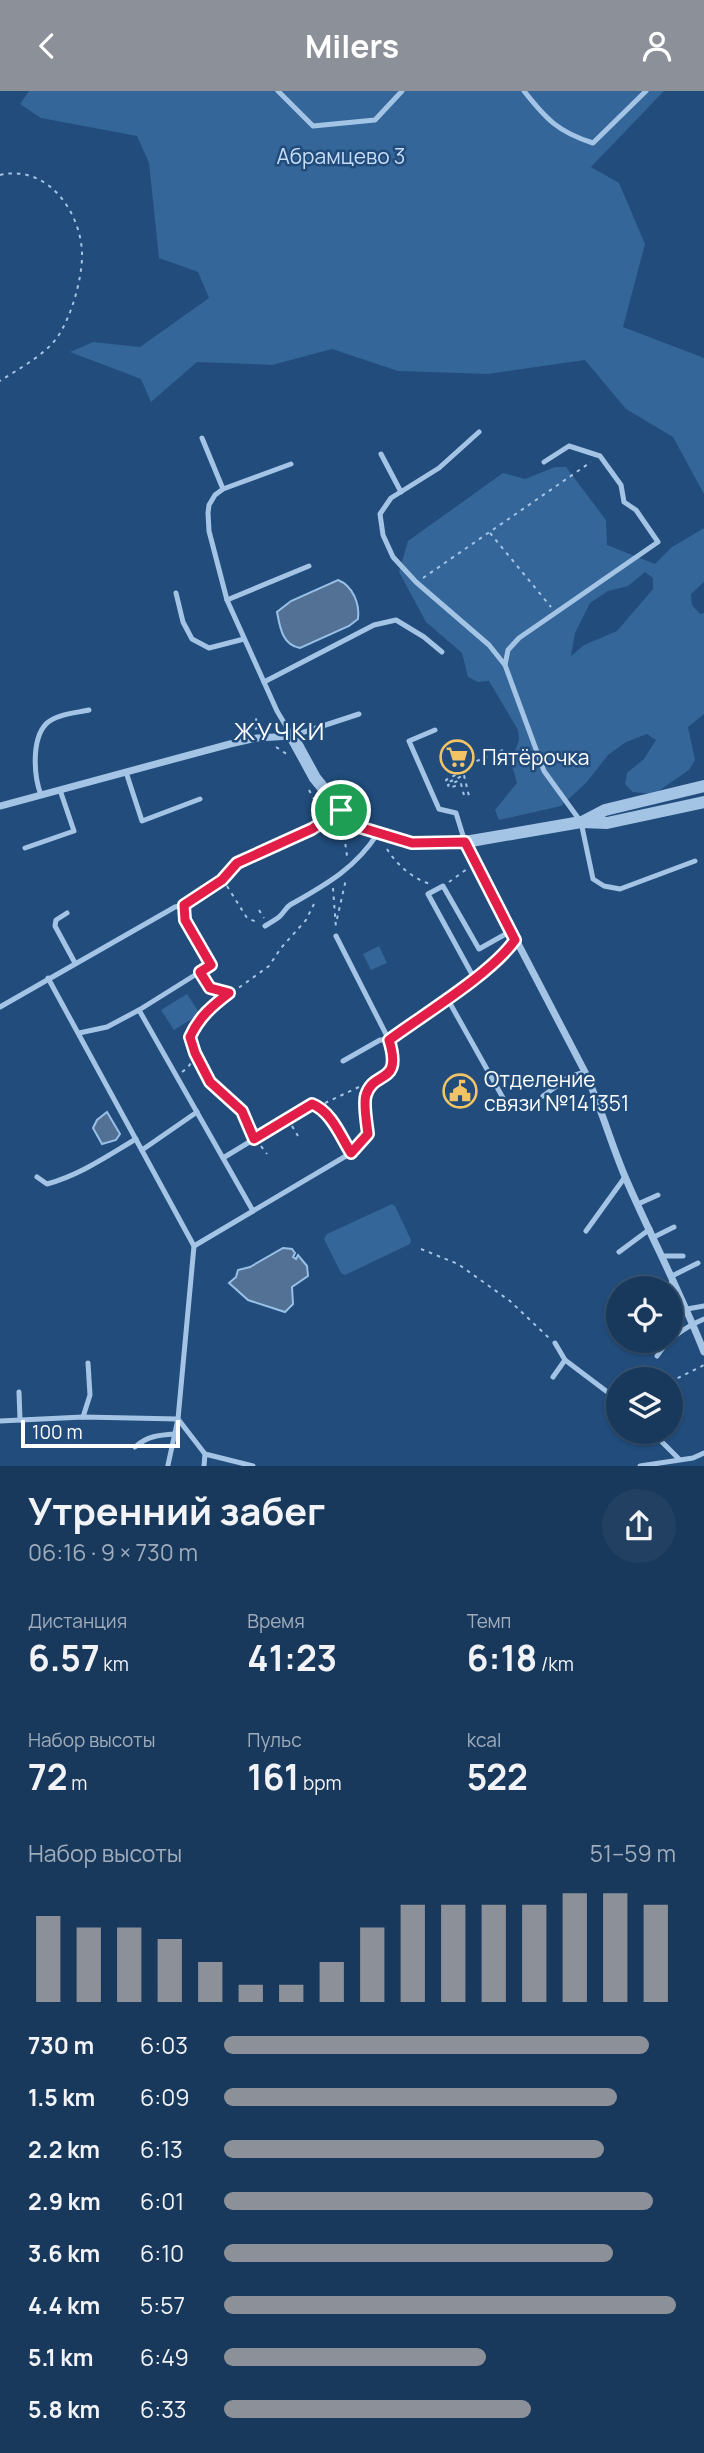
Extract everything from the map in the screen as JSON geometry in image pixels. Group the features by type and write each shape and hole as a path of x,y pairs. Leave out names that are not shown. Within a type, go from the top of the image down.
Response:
{"street":[{"path":"0,806 243,741 292,736 315,778 359,827 412,843 465,842 582,822 607,823 704,802"},
{"path":"582,822 604,810 704,786"},
{"path":"465,842 585,1072 601,1107 625,1177 672,1276"},
{"path":"683,1300 704,1352"}],"lane":[{"path":"278,91 313,126 375,120 402,91"},
{"path":"524,91 543,115 569,135 593,143 646,91"},
{"path":"479,432 439,468 391,498 380,514 383,535 393,557 416,582 489,645 505,664 544,771 582,822 593,879 604,886 620,889 695,861"},
{"path":"202,438 223,489"},
{"path":"505,664 508,650 519,638 658,542 636,510 624,502 621,485 600,456 569,446 544,462"},
{"path":"381,454 401,492"},
{"path":"291,464 223,489 209,505 209,531 227,600 292,736 359,714"},
{"path":"227,600 309,566"},
{"path":"176,593 183,622 192,639 209,648 244,639"},
{"path":"264,682 373,625 396,620 443,652"},
{"path":"41,795 36,783 39,736 47,723 59,717 89,710"},
{"path":"435,730 409,741 439,809 456,813 465,842"},
{"path":"126,772 142,821 200,799"},
{"path":"25,848 74,831 60,790"},
{"path":"0,1007 75,963 184,905 222,880 237,863 312,829 341,810"},
{"path":"265,926 279,917 287,907 333,880 365,853 377,833"},
{"path":"474,978 428,894 443,886 479,949 510,931"},
{"path":"79,1033 107,1027 211,965 185,920 184,905"},
{"path":"66,913 56,920 55,926 75,963"},
{"path":"194,1247 351,1153 368,1134 366,1095 373,1085 391,1071 393,1062 389,1040 336,936"},
{"path":"343,1061 380,1040 389,1040 474,978 508,950 515,940"},
{"path":"48,978 194,1247 178,1419 169,1465"},
{"path":"447,998 507,1105"},
{"path":"139,1010 253,1211"},
{"path":"543,1096 569,1077 585,1072"},
{"path":"601,1107 619,1101"},
{"path":"223,1158 312,1104 318,1106 328,1117 351,1153"},
{"path":"142,1150 197,1112"},
{"path":"37,1177 47,1184 63,1179 93,1165 136,1139"},
{"path":"586,1231 625,1177"},
{"path":"638,1204 658,1195"},
{"path":"619,1252 652,1233 674,1227"},
{"path":"663,1256 683,1256"},
{"path":"678,1276 698,1263"},
{"path":"687,1309 704,1306"},
{"path":"656,1356 688,1325 704,1319"},
{"path":"555,1343 565,1360 606,1391"},
{"path":"553,1377 565,1360"},
{"path":"83,1417 90,1395 88,1363"},
{"path":"19,1392 20,1420"},
{"path":"0,1421 83,1417 178,1419"},
{"path":"178,1419 205,1454 253,1466"},
{"path":"135,1447 142,1440 156,1435 175,1434"},
{"path":"664,1444 679,1459"},
{"path":"640,1466 693,1458 704,1453"},
{"path":"204,1466 205,1454"}],"path":[{"path":"0,175 26,174 52,187 73,216 80,233 82,253 81,273 74,303 57,338 0,381"},
{"path":"416,582 600,456"},
{"path":"489,532 556,613"},
{"path":"245,731 257,728 256,718"},
{"path":"272,745 287,753 294,765"},
{"path":"453,771 503,750"},
{"path":"462,767 469,796"},
{"path":"457,769 459,773 446,780 447,783 460,777 460,780 448,785 449,789 461,783 465,799"},
{"path":"307,787 320,810"},
{"path":"377,833 393,859 421,882 443,886 475,864"},
{"path":"222,880 232,891 247,918 265,926"},
{"path":"333,880 336,936"},
{"path":"267,1154 254,1139 242,1111 210,1082 190,1037 197,1022 208,1010 269,966 306,920 314,904"},
{"path":"200,972 210,988 229,993"},
{"path":"177,1075 190,1067 195,1053"},
{"path":"318,1106 363,1085"},
{"path":"288,1119 298,1136"},
{"path":"421,1249 458,1264 510,1301 555,1343"},
{"path":"683,1376 704,1365"}],"green space":[{"name":"Абрамцево 3","path":"29,91 664,91 591,167 619,183 645,244 623,327 704,358 704,494 673,437 626,409 585,360 488,374 398,371 332,349 272,365 197,362 151,402 141,379 70,352 93,342 140,347 209,298 198,272 159,258 149,163 137,136 41,118 20,104"},
{"path":"555,467 566,467 606,520 607,545 655,564 672,547 704,528 704,582 691,594 692,605 700,614 704,613 704,714 688,727 695,760 689,770 654,794 633,792 625,784 627,773 644,759 656,740 647,734 626,742 608,755 586,783 561,806 499,820 495,810 517,783 511,762 519,740 518,730 489,681 478,682 468,677 462,653 426,622 399,572 408,541 503,473 525,479","holes":["645,572 653,578 653,589 617,631 584,645 571,656 575,633 590,603 608,591 628,586"]},
{"path":"379,946 387,963 371,970 363,954"},
{"path":"187,994 200,1014 174,1030 161,1010"},
{"path":"392,1204 411,1240 410,1244 345,1275 341,1273 324,1239 327,1234"}],"shaded area":[{"path":"338,580 348,587 354,596 358,619 349,626 300,648 289,643 283,635 277,612 291,601"},
{"path":"107,1112 120,1134 116,1140 102,1144 93,1128 97,1120"},
{"path":"283,1248 292,1249 296,1259 298,1255 307,1266 308,1276 292,1287 293,1304 285,1312 248,1300 229,1283 236,1277 238,1270 250,1267"}],"place":[{"name":"Пятёрочка","path":"457,757"},
{"name":"Отделение связи №141351","path":"460,1091"}],"district":[{"name":"ЖУЧКИ","path":"280,730"}],"route":[{"path":"341,810 359,827 412,843 465,842 515,940 508,950 474,978 389,1040 393,1062 391,1071 373,1085 366,1095 368,1134 351,1153 328,1117 318,1106 312,1104 254,1139 242,1111 210,1082 190,1037 197,1022 229,993 210,988 200,972 211,965 185,920 184,905 222,880 237,863 312,829 341,810"}]}
